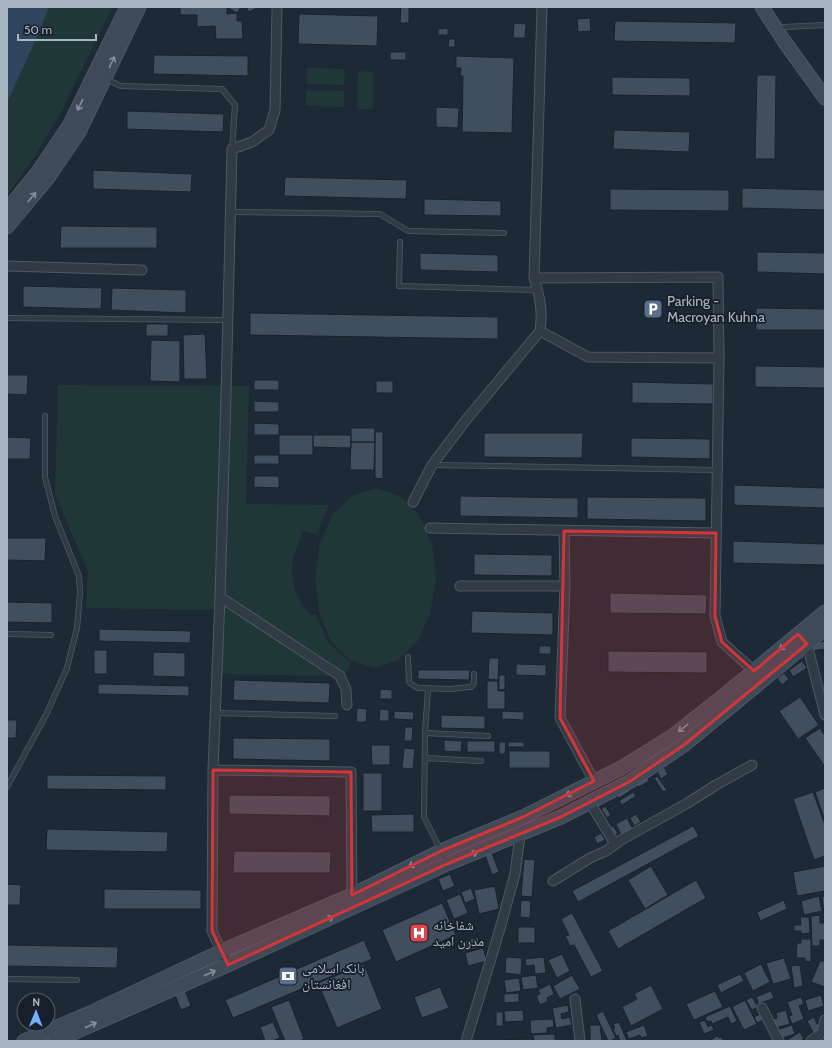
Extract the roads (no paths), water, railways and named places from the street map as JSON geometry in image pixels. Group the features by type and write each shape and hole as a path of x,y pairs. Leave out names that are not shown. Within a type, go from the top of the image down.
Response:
{"main road":[{"path":"7,210 38,172 70,126 127,7"},
{"path":"7,227 47,179 79,132 140,7"},
{"path":"762,7 784,41 825,98"},
{"path":"771,7 825,84"},
{"path":"24,1041 88,1014 222,951 352,895 441,851 523,817 621,768 674,735 825,612"},
{"path":"55,1041 228,965 447,864 561,817 630,782 684,745 825,629"}],"street":[{"path":"228,965 212,931 213,770 220,597 232,149 252,142 269,130 275,110 277,7"},
{"path":"413,502 432,465 466,420 540,331 542,318 540,300 534,278 542,7"},
{"path":"7,266 142,270"},
{"path":"534,278 718,277 719,358 715,616 722,642 754,671"},
{"path":"540,331 588,357 719,358"},
{"path":"430,528 716,534"},
{"path":"564,531 565,586 560,718 594,781"},
{"path":"460,586 565,586"},
{"path":"220,597 340,676 346,689 347,705"},
{"path":"798,634 806,644 825,715"},
{"path":"553,881 752,764"},
{"path":"213,770 351,772 352,895"},
{"path":"594,799 592,806 615,844"},
{"path":"466,1041 515,874 520,834"},
{"path":"575,999 580,1041"},
{"path":"762,1008 779,1041"},
{"path":"811,1041 822,1033 825,1020"}],"lane":[{"path":"784,27 825,25"},
{"path":"105,78 121,86 222,89 235,106 232,149"},
{"path":"231,212 380,214 408,231 504,233"},
{"path":"400,242 399,286 538,290"},
{"path":"7,318 228,320"},
{"path":"7,787 46,715 67,668 77,628 80,592 79,576 54,516 44,478 45,416"},
{"path":"432,465 717,470"},
{"path":"7,634 51,635"},
{"path":"408,657 409,682 414,686 428,689 471,687 474,683 474,674"},
{"path":"428,689 425,733 424,817 447,864"},
{"path":"216,713 335,716"},
{"path":"425,733 488,736"},
{"path":"425,758 481,761"},
{"path":"7,979 76,980"}],"water":[{"path":"7,7 49,7 7,103"}],"place":[{"name":"Parking - Macroyan Kuhna","path":"653,309"},
{"name":"شفاخانه مدرن امید","path":"419,933"},
{"name":"بانک اسلامی افغانستان","path":"288,976"}]}
